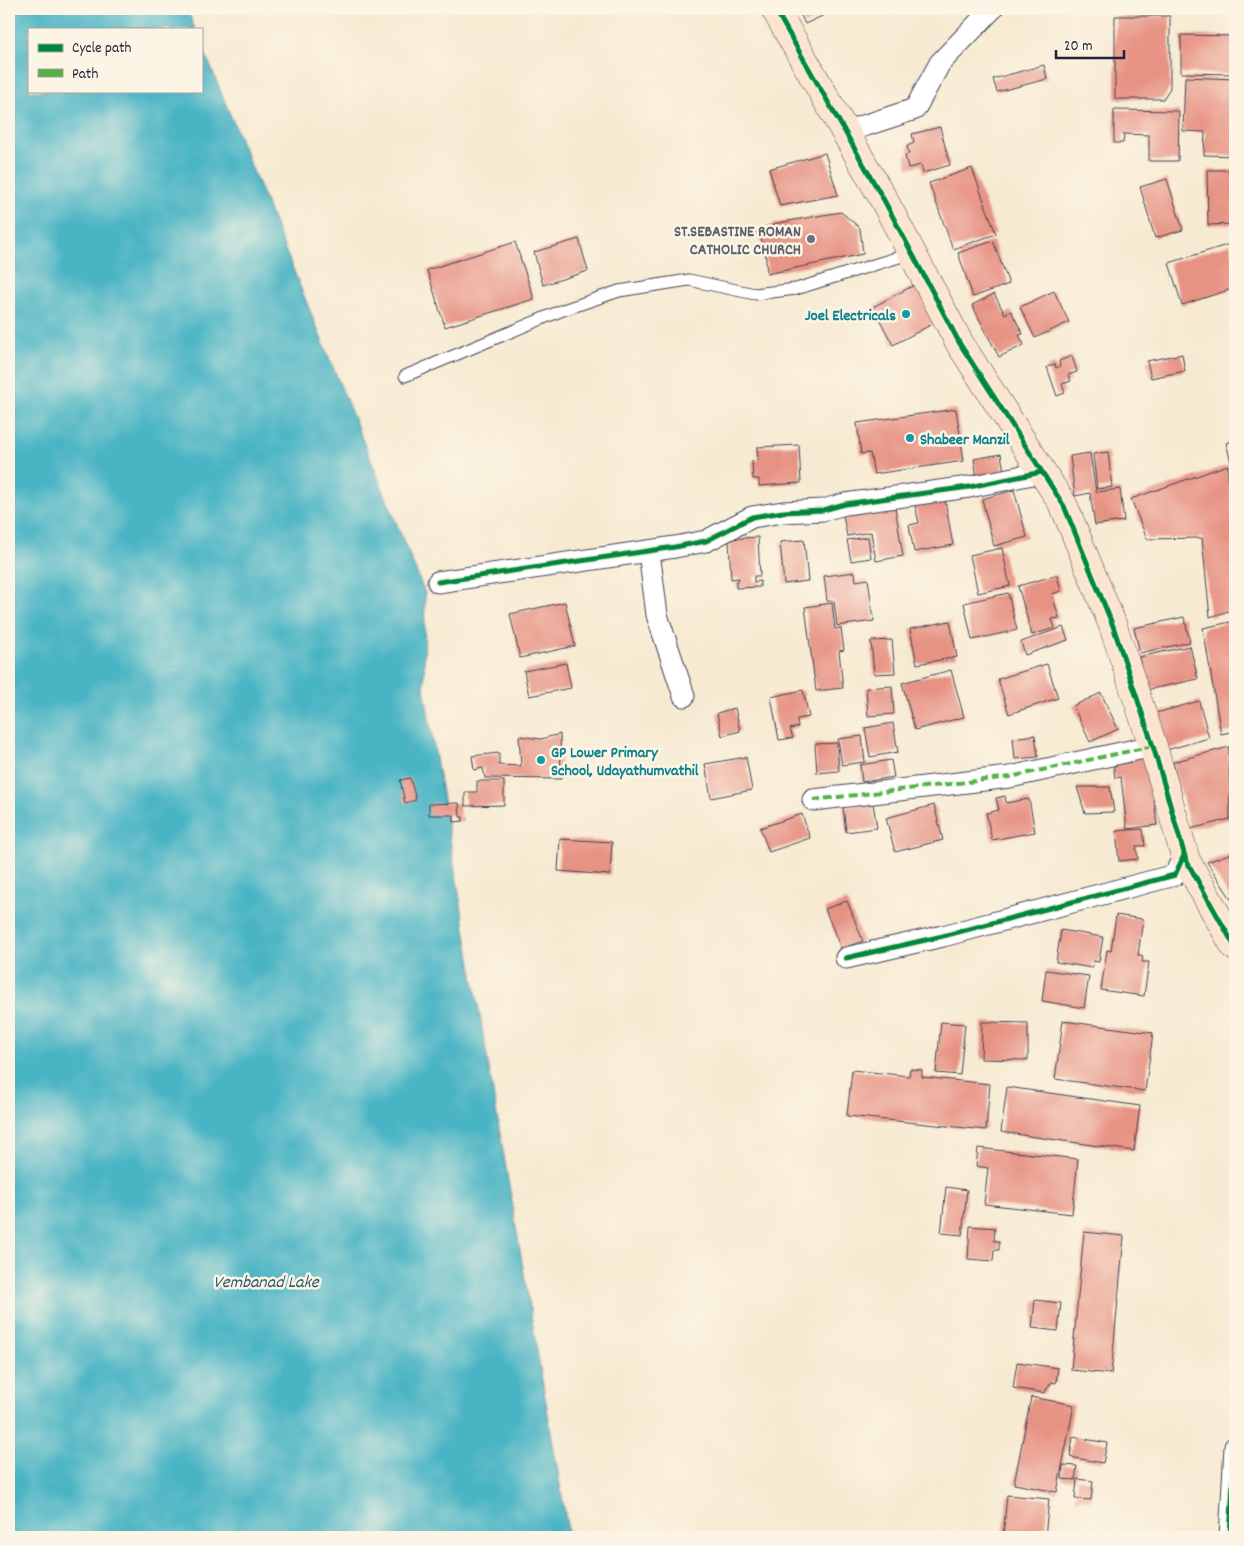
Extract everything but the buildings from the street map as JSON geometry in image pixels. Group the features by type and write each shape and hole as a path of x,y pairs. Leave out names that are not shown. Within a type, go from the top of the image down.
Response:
{"street":[{"path":"775,9 912,253 960,344 1064,506 1113,626 1153,746 1184,855 1235,947"},
{"path":"845,132 916,108 940,63 992,9"},
{"path":"438,582 649,552 706,540 752,517 783,512 823,510 844,504 969,487 1042,472"},
{"path":"649,552 657,615 684,696"},
{"path":"813,800 1010,777 1153,746"},
{"path":"846,958 944,936 1175,875 1184,855"},
{"path":"1230,1537 1235,1447"}],"lane":[{"path":"405,376 563,310 619,291 689,280 755,294 796,289 912,253"}],"water":[{"name":"Vembanad Lake","path":"9,9 187,9 195,28 28,28 28,92 202,92 202,45 425,593 424,688 569,1537 9,1537"}],"marked path":[{"path":"813,800 1010,777 1153,746"}],"cycle path":[{"path":"775,9 885,202 960,344 1064,506 1113,626 1153,746 1186,860 1235,947"},
{"path":"438,582 675,547 706,541 752,517 783,512 823,510 845,504 969,487 1042,472"},
{"path":"846,958 943,936 1175,875 1184,855"},
{"path":"1230,1537 1235,1447"}],"place":[{"name":"ST.SEBASTINE ROMAN CATHOLIC CHURCH","path":"811,239"},
{"name":"Joel Electricals","path":"906,314"},
{"name":"Shabeer Manzil","path":"910,438"},
{"name":"GP Lower Primary School, Udayathumvathil","path":"541,760"}]}
